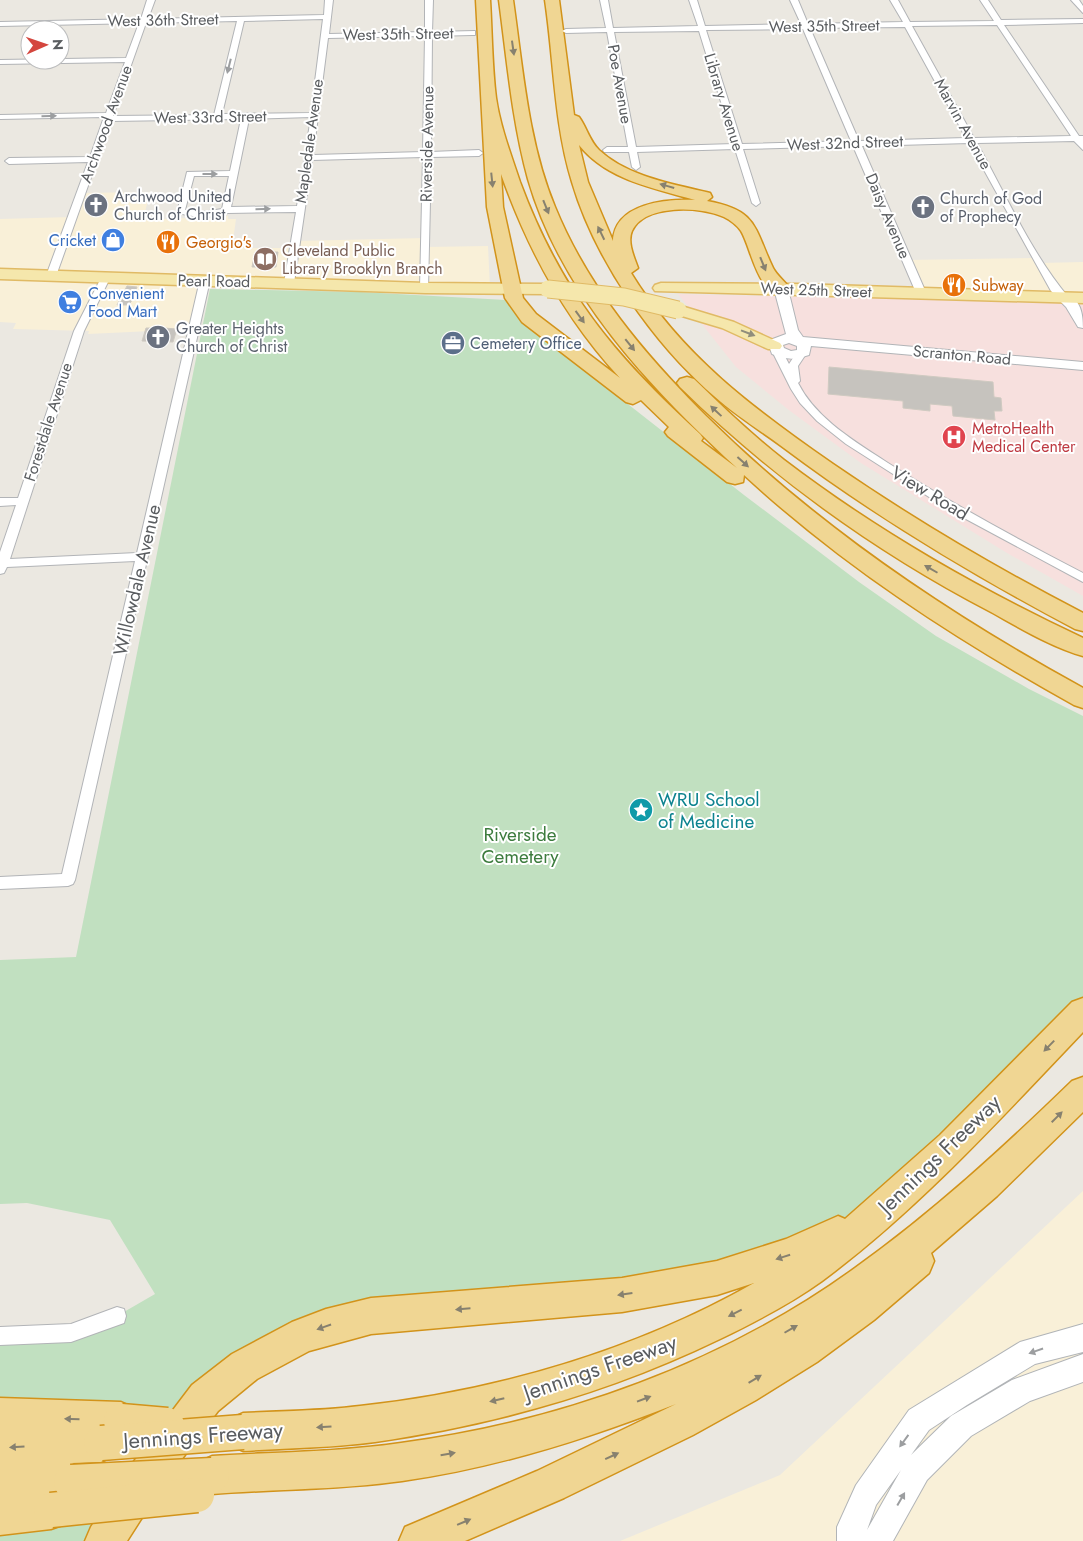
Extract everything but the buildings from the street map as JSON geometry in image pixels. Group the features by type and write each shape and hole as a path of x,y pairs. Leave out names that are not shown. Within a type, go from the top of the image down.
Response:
{"highway":[{"path":"483,0 495,207 514,298 529,318 852,568 947,633 1083,699"},
{"path":"506,0 528,150 540,190 562,242 581,276 632,348 689,410 739,460 834,539 978,640 1083,699"},
{"path":"520,0 545,148 562,203 596,269 658,352 727,422 796,479 850,518 960,586 1083,648"},
{"path":"552,0 571,147 591,212 622,274 647,311 676,346 766,434 856,501 984,585 1083,641"},
{"path":"562,75 575,125 591,150 611,165 633,176 729,204 748,214 761,225 765,233 782,274 781,289"},
{"path":"488,96 503,158 524,217 567,299 621,369 735,477"},
{"path":"676,346 644,298 624,253 622,236 624,228 640,214 664,206 679,204 707,206 732,214 747,226 768,275 781,289"},
{"path":"716,387 786,442 902,521 1019,590 1083,623"},
{"name":"Jennings Freeway","path":"0,1448 111,1432 243,1432 372,1424 463,1408 544,1388 616,1366 681,1341 759,1300 808,1269 875,1216 908,1188 1083,1011"},
{"path":"419,1541 526,1496 619,1452 680,1422 785,1362 877,1298 932,1247 1083,1091"},
{"path":"0,1516 61,1496 204,1485 400,1463 526,1439 565,1427 681,1384 742,1357 799,1325 857,1287 908,1250 1031,1143"},
{"path":"105,1541 155,1460 207,1396 240,1369 276,1347 305,1334 340,1322 371,1316 622,1295 718,1278 790,1255 875,1216"},
{"path":"0,1417 111,1432"},
{"path":"0,1485 61,1496"}],"main road":[{"name":"Pearl Road","path":"0,274 425,288 541,289"},
{"name":"West 25th Street","path":"541,289 781,289 922,295 1083,298"},
{"path":"541,289 631,298 728,325 776,346"}],"street":[{"name":"Archwood Avenue","path":"52,276 151,0"},
{"name":"Mapledale Avenue","path":"290,283 328,0"},
{"name":"Riverside Avenue","path":"425,288 429,0"},
{"name":"Poe Avenue","path":"604,0 636,167"},
{"name":"Library Avenue","path":"693,0 756,203"},
{"name":"Daisy Avenue","path":"794,0 922,295"},
{"name":"Marvin Avenue","path":"894,0 1036,258 1056,291 1064,298"},
{"path":"984,0 1080,138 1083,148"},
{"path":"1075,0 1083,11"},
{"name":"West 36th Street","path":"0,24 326,17"},
{"path":"217,117 241,19"},
{"name":"West 35th Street","path":"566,32 1083,21"},
{"name":"West 35th Street","path":"324,36 472,33"},
{"path":"0,62 128,60"},
{"path":"226,210 246,116"},
{"name":"West 33rd Street","path":"0,117 313,116"},
{"name":"West 32nd Street","path":"607,150 1080,138"},
{"path":"307,158 479,153"},
{"path":"9,161 93,159"},
{"path":"233,173 190,174 180,212 187,214 219,213 226,210 300,209"},
{"name":"Forestdale Avenue","path":"1,566 79,331 106,278"},
{"name":"Willowdale Avenue","path":"0,883 68,880 205,280"},
{"path":"781,289 788,316 801,347 794,366 795,385"},
{"path":"1064,298 1072,305 1083,324"},
{"path":"776,346 788,316"},
{"name":"Scranton Road","path":"776,346 786,355 801,347 840,345 1083,366"},
{"name":"View Road","path":"776,346 789,378 804,401 822,419 904,478 945,504 1083,578"},
{"path":"0,502 22,501"},
{"path":"1,566 143,557"},
{"path":"0,1336 71,1333 117,1316"},
{"path":"852,1541 852,1527 866,1495 919,1420 1030,1352 1083,1338"},
{"path":"877,1541 917,1470 961,1426 1022,1390 1083,1368"}],"shaded area":[{"path":"150,192 143,220 228,216 228,219 236,219 232,248 294,248 295,241 425,238 426,247 488,246 490,288 205,280 194,329 88,334 89,331 13,329 16,323 0,322 0,219 72,217 81,193"},
{"path":"1036,258 1040,263 1083,262 1083,298 922,295 907,260"},
{"name":"MetroHealth Medical Center","path":"678,294 1083,303 1083,596 1007,553 861,463 790,411 736,367"},
{"path":"1083,1191 1083,1541 620,1541 780,1475"}],"green space":[{"name":"Riverside Cemetery","path":"210,289 361,292 506,300 541,336 744,495 859,582 936,636 1029,689 1083,716 1083,1011 908,1188 790,1255 340,1322 172,1425 0,1417 0,1336 71,1333 117,1316 155,1294 110,1220 27,1203 0,1204 0,960 76,957"},
{"path":"128,1504 105,1541 0,1541 0,1516"}],"place":[{"name":"Archwood United Church of Christ","path":"96,205"},
{"name":"Church of God of Prophecy","path":"923,207"},
{"name":"Cricket","path":"113,240"},
{"name":"Georgio's","path":"168,242"},
{"name":"Cleveland Public Library Brooklyn Branch","path":"265,259"},
{"name":"Subway","path":"954,285"},
{"name":"Convenient Food Mart","path":"70,302"},
{"name":"Greater Heights Church of Christ","path":"158,337"},
{"name":"Cemetery Office","path":"453,343"},
{"name":"MetroHealth Medical Center","path":"954,437"},
{"name":"WRU School of Medicine","path":"641,810"}]}
